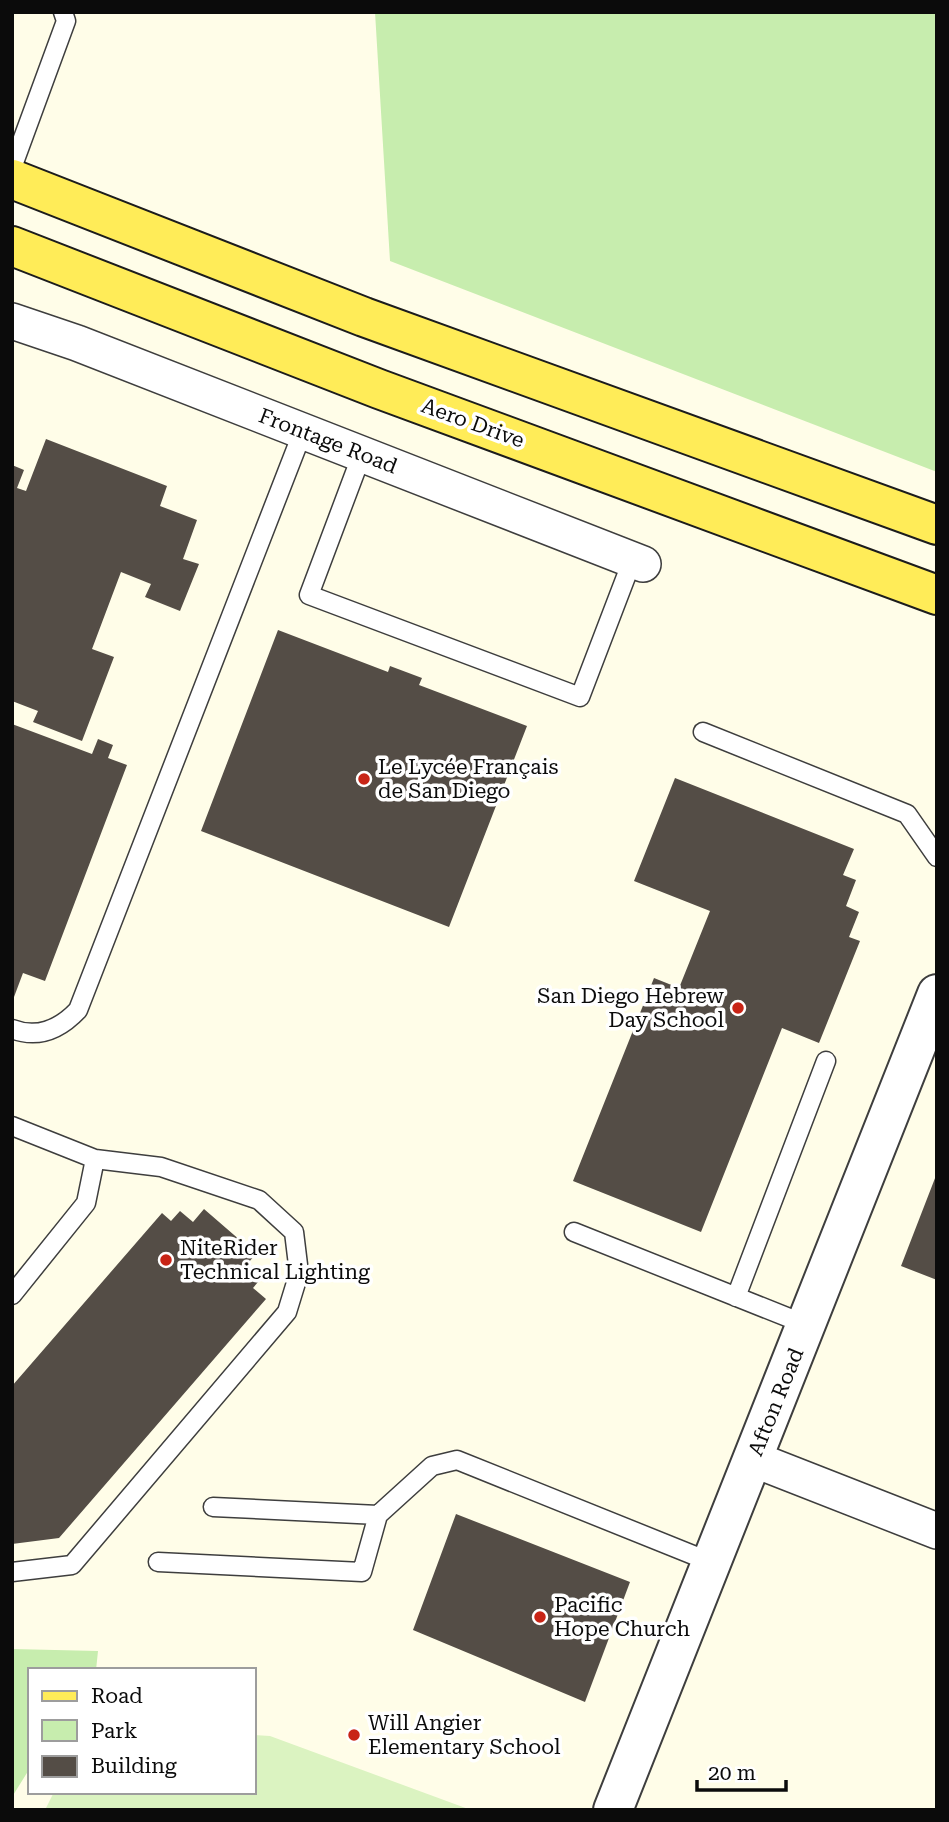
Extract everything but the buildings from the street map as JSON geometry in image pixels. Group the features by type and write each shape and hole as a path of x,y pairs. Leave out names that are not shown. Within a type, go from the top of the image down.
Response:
{"main road":[{"path":"12,179 364,317 937,525"},
{"name":"Aero Drive","path":"12,246 379,389 937,595"}],"street":[{"name":"Frontage Road","path":"12,321 77,343 637,563"},
{"name":"Afton Road","path":"613,1810 807,1325 929,1036 937,994"},
{"path":"753,1459 937,1531"}],"lane":[{"path":"12,168 66,21 63,12"},
{"path":"12,1029 34,1034 46,1032 68,1020 78,1010 303,432"},
{"path":"362,454 309,595 580,697 637,563"},
{"path":"703,732 907,814 937,857"},
{"path":"736,1297 826,1061"},
{"path":"12,1126 95,1159 161,1167 259,1200 294,1232 299,1273 286,1312 72,1565 12,1572"},
{"path":"12,1295 86,1203 95,1159"},
{"path":"574,1232 807,1325"},
{"path":"158,1562 362,1572 378,1516 432,1466 457,1461 713,1563"},
{"path":"213,1507 378,1516"}],"green space":[{"path":"375,12 937,12 937,472 390,261"},
{"path":"12,1649 98,1651 96,1668 28,1668 28,1771 12,1797"},
{"path":"256,1735 270,1736 471,1810 45,1810 53,1794 256,1794"}],"place":[{"name":"Le Lycée Français de San Diego","path":"364,779"},
{"name":"San Diego Hebrew Day School","path":"738,1008"},
{"name":"NiteRider Technical Lighting","path":"166,1260"},
{"name":"Pacific Hope Church","path":"540,1617"},
{"name":"Will Angier Elementary School","path":"354,1735"}]}
